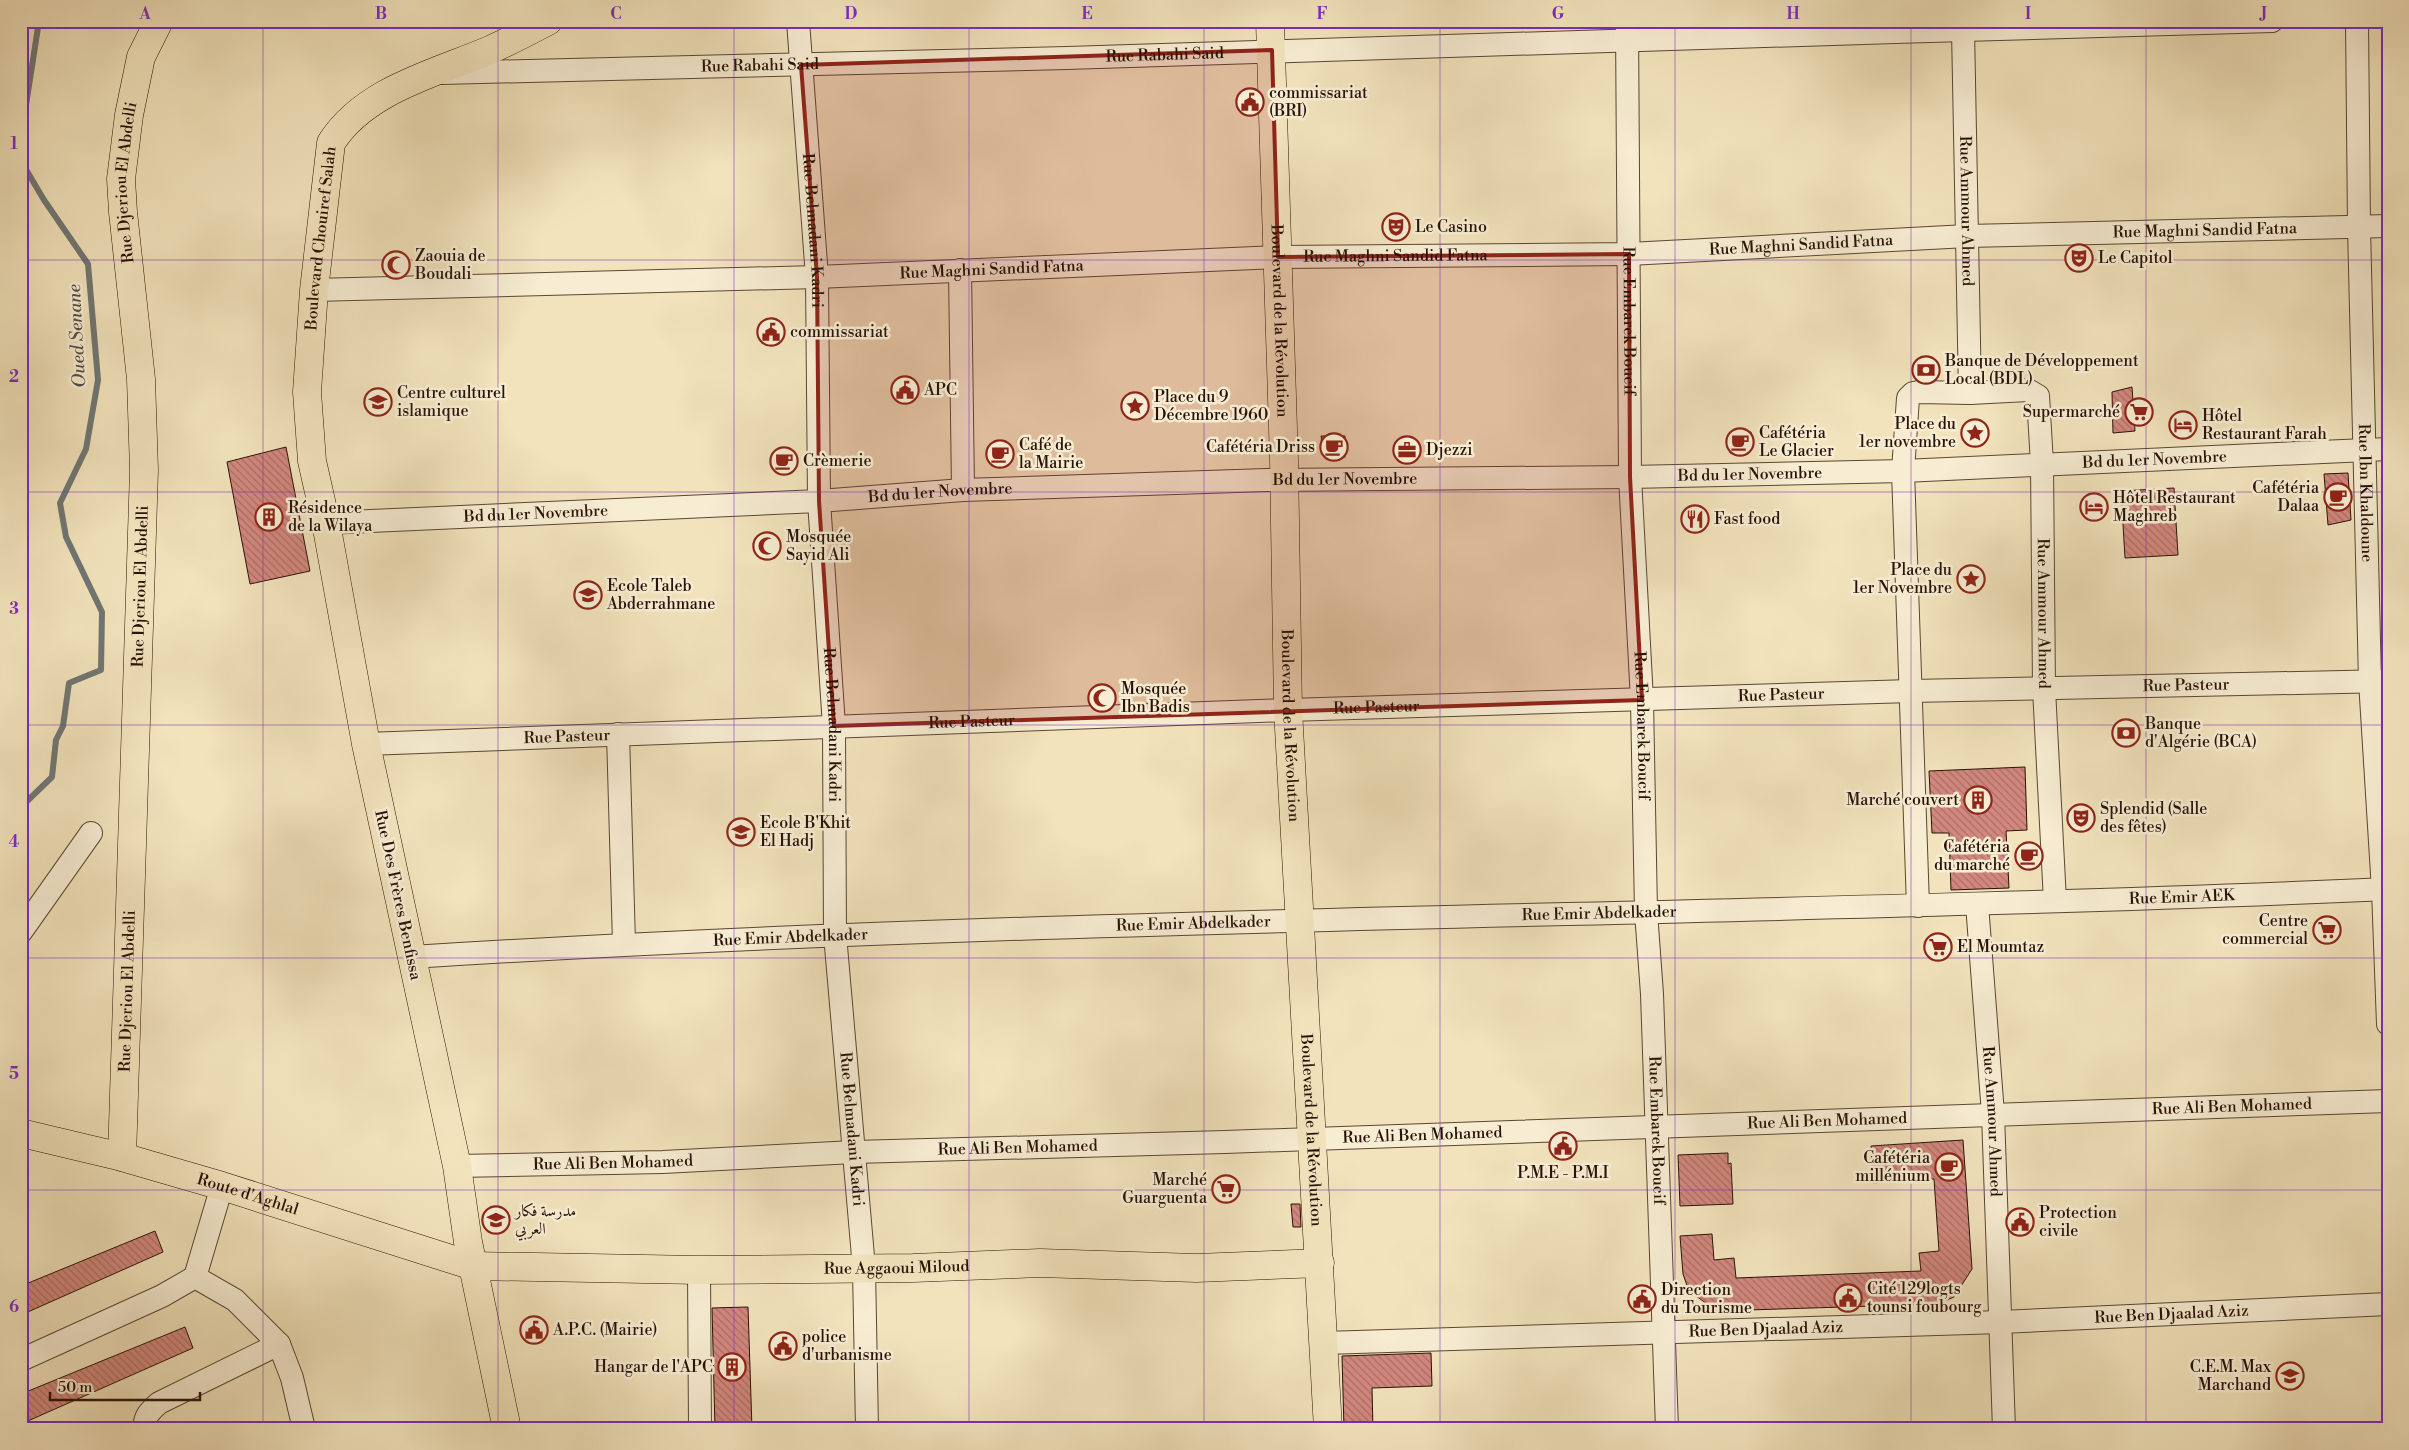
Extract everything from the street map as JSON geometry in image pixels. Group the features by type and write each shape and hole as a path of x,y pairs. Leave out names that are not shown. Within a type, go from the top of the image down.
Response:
{"main road":[{"name":"Rue Djeriou El Abdelli","path":"122,1157 144,470 141,379 122,212 121,179 129,115 141,57 159,21"},
{"name":"Boulevard Chouiref Salah","path":"326,523 312,460 307,392 314,290 331,143 341,127 379,97 491,49 548,21"},
{"name":"Boulevard de la Révolution","path":"1270,21 1278,257 1276,480 1298,920 1320,1264 1328,1429"},
{"name":"Rue Des Frères Benfissa","path":"326,523 366,744 457,1166 473,1266 507,1429"},
{"name":"Route d'Aghlal","path":"21,1133 122,1157 222,1186 473,1266"},
{"name":"Rue Aggaoui Miloud","path":"473,1266 699,1270 1040,1263 1196,1268 1320,1264"}],"street":[{"name":"Rue Belmadani Kadri","path":"798,21 817,277 819,501 834,726 835,935 864,1268 867,1429"},
{"path":"1963,29 2021,24 2272,21"},
{"name":"Rue Ibn Khaldoune","path":"2357,21 2359,227 2365,451 2379,681 2388,1024"},
{"name":"Rue Rabahi Said","path":"433,73 1067,58 1272,50 1628,30 1895,27 1963,29"},
{"name":"Rue Ammour Ahmed","path":"1963,29 1970,393"},
{"name":"Rue Embarek Boucif","path":"1628,30 1630,478 1642,700 1646,912 1652,994 1655,1127 1667,1429"},
{"name":"Rue Maghni Sandid Fatna","path":"314,290 817,277 1278,257 1629,254 1967,236 2388,226"},
{"path":"960,270 964,490"},
{"name":"Rue Ammour Ahmed","path":"1918,906 1903,471 1907,404 1910,395 1919,392 1970,393 2028,390 2038,396 2042,464 2044,689 2055,901"},
{"name":"Bd du 1er Novembre","path":"326,523 819,501 964,490 1276,480 1630,478 1903,471 2388,449"},
{"name":"Rue Pasteur","path":"366,744 1288,710 1911,691 2379,681"},
{"path":"618,734 624,943"},
{"path":"21,932 91,832"},
{"name":"Rue Emir AEK","path":"1978,904 2385,890"},
{"name":"Rue Ammour Ahmed","path":"1978,904 1994,1114 2004,1429"},
{"name":"Rue Emir Abdelkader","path":"412,957 624,943 835,935 1298,920 1978,904"},
{"name":"Rue Ali Ben Mohamed","path":"457,1166 664,1162 854,1152 1655,1127 2388,1101"},
{"path":"21,1360 162,1296 195,1277 222,1186"},
{"path":"699,1270 700,1429"},
{"path":"195,1277 235,1300 279,1344 292,1378 304,1429"},
{"name":"Rue Ben Djaalad Aziz","path":"1324,1343 2001,1322 2388,1304"},
{"path":"145,1429 144,1423 150,1411 159,1403 279,1344"}],"highlighted area":[{"path":"1272,50 1278,257 1629,254 1630,477 1642,700 834,726 819,501 817,277 801,65"}],"building":[{"path":"2132,387 2135,431 2113,433 2112,392"},
{"name":"Cafétéria Le Glacier","path":"1751,432 1750,452 1730,453 1729,433"},
{"name":"Cafétéria Driss","path":"1321,436 1345,436 1345,457 1324,457"},
{"name":"Résidence de la Wilaya","path":"286,447 310,571 250,584 227,462"},
{"name":"Cafétéria Dalaa","path":"2348,473 2351,520 2328,525 2324,474"},
{"path":"2174,488 2178,555 2125,558 2121,491"},
{"name":"Marché couvert","path":"2025,767 2027,830 2006,831 2009,888 1951,890 1949,833 1932,833 1929,771"},
{"path":"1963,1140 1972,1269 1954,1297 1937,1304 1717,1311 1689,1291 1683,1274 1680,1236 1712,1234 1714,1260 1734,1258 1736,1278 1921,1271 1919,1253 1939,1251 1934,1179 1873,1183 1871,1146"},
{"path":"1728,1153 1728,1164 1731,1163 1733,1204 1680,1206 1678,1155"},
{"path":"1291,1204 1300,1204 1301,1227 1293,1227"},
{"path":"155,1231 163,1252 21,1315 21,1286"},
{"name":"Hangar de l'APC","path":"748,1307 752,1429 715,1429 712,1308"},
{"path":"185,1327 193,1348 21,1424 21,1394"},
{"path":"1431,1353 1432,1386 1372,1388 1373,1429 1344,1429 1342,1356"}],"waterway":[{"name":"Oued Senane","path":"21,137 39,21"},
{"name":"Oued Senane","path":"21,161 44,200 88,264 98,380 86,449 60,503 66,537 102,612 101,670 69,683 63,726 56,740 52,777 21,807"}],"place":[{"name":"commissariat (BRI)","path":"1250,102"},
{"name":"Le Casino","path":"1396,227"},
{"name":"Le Capitol","path":"2079,258"},
{"name":"Zaouia de Boudali","path":"396,265"},
{"name":"commissariat","path":"771,332"},
{"name":"Banque de Développement Local (BDL)","path":"1926,370"},
{"name":"APC","path":"905,390"},
{"name":"Centre culturel islamique","path":"378,402"},
{"name":"Place du 9 Décembre 1960","path":"1135,406"},
{"name":"Supermarché","path":"2139,412"},
{"name":"Hôtel Restaurant Farah","path":"2183,425"},
{"name":"Place du 1er novembre","path":"1975,433"},
{"name":"Cafétéria Le Glacier","path":"1740,442"},
{"name":"Cafétéria Driss","path":"1334,447"},
{"name":"Djezzi","path":"1407,450"},
{"name":"Café de la Mairie","path":"1000,454"},
{"name":"Crèmerie","path":"784,461"},
{"name":"Cafétéria Dalaa","path":"2338,497"},
{"name":"Hôtel Restaurant Maghreb","path":"2094,507"},
{"name":"Résidence de la Wilaya","path":"269,517"},
{"name":"Fast food","path":"1695,519"},
{"name":"Mosquée Sayid Ali","path":"767,546"},
{"name":"Place du 1er Novembre","path":"1971,579"},
{"name":"Ecole Taleb Abderrahmane","path":"588,595"},
{"name":"Mosquée Ibn Badis","path":"1102,698"},
{"name":"Banque d'Algérie (BCA)","path":"2126,733"},
{"name":"Marché couvert","path":"1978,800"},
{"name":"Splendid (Salle des fêtes)","path":"2081,818"},
{"name":"Ecole B'Khit El Hadj","path":"741,832"},
{"name":"Cafétéria du marché","path":"2029,856"},
{"name":"Centre commercial","path":"2327,930"},
{"name":"El Moumtaz","path":"1938,947"},
{"name":"P.M.E - P.M.I","path":"1563,1146"},
{"name":"Cafétéria millénium","path":"1949,1167"},
{"name":"Marché Guarguenta","path":"1226,1189"},
{"name":"مدرسة فكار العربي","path":"496,1220"},
{"name":"Protection civile","path":"2020,1222"},
{"name":"Cité 129logts tounsi foubourg","path":"1848,1298"},
{"name":"Direction du Tourisme","path":"1642,1299"},
{"name":"A.P.C. (Mairie)","path":"534,1330"},
{"name":"police d'urbanisme","path":"783,1346"},
{"name":"Hangar de l'APC","path":"732,1367"},
{"name":"C.E.M. Max Marchand","path":"2290,1376"}]}
